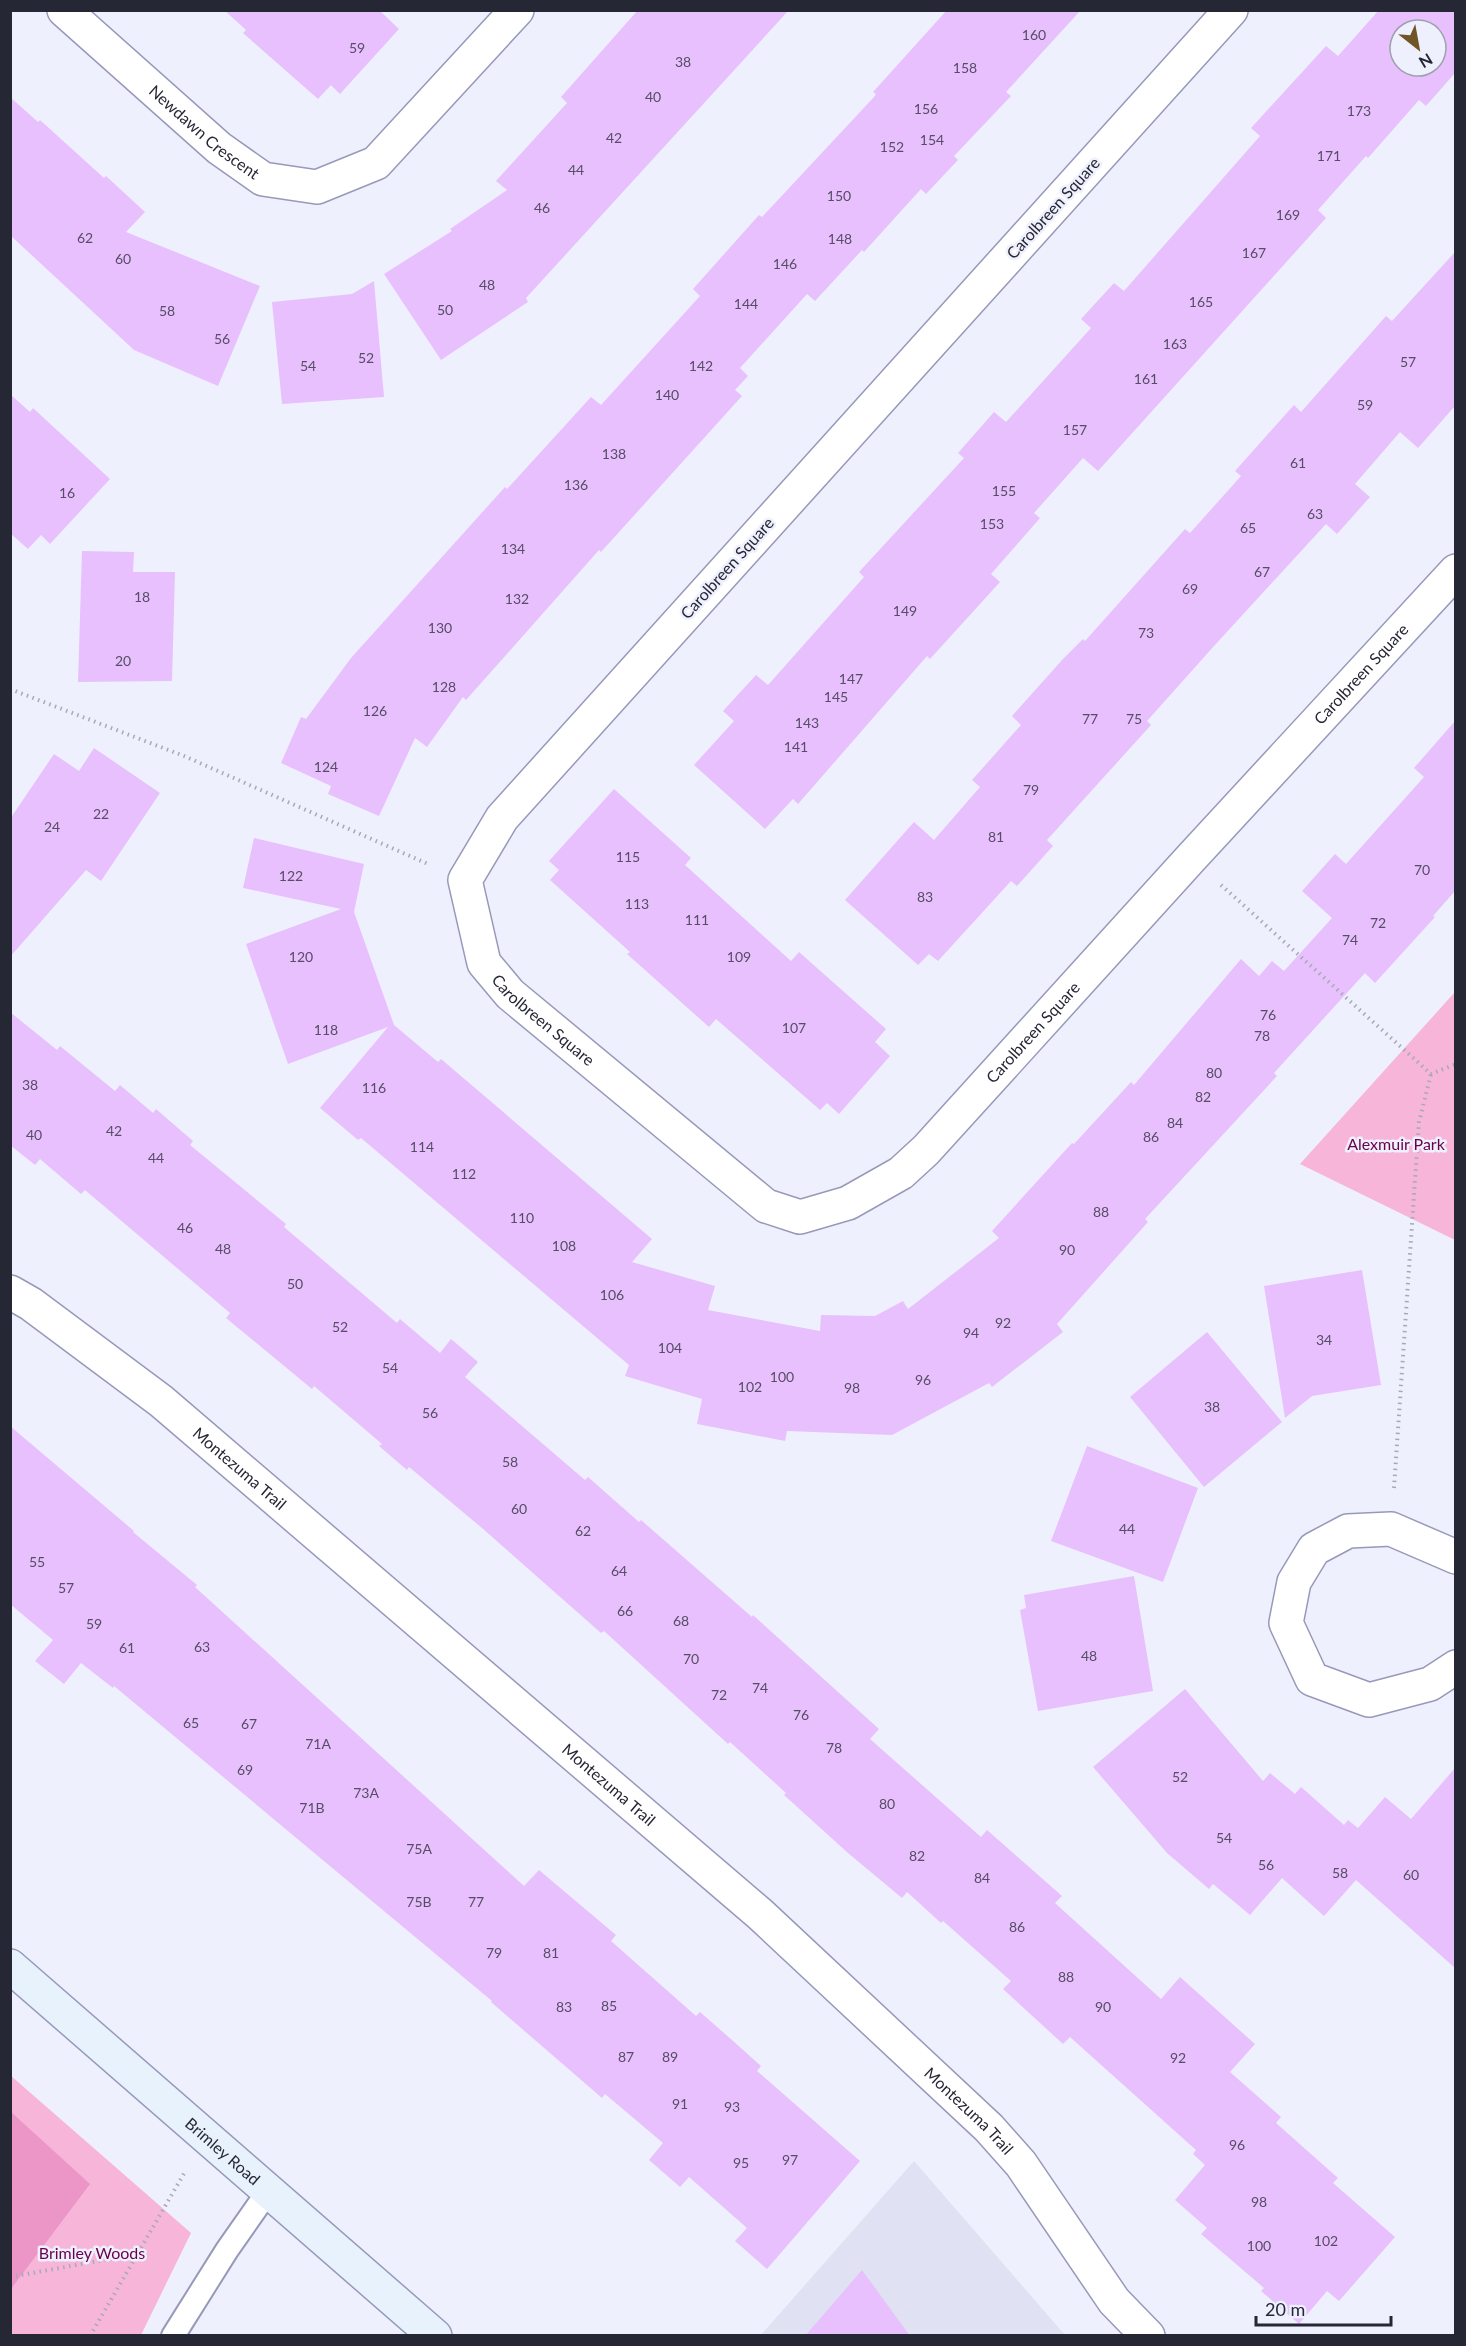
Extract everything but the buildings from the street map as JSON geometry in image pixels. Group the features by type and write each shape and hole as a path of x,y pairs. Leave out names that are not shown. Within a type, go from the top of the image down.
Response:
{"main road":[{"name":"Brimley Road","path":"10,1966 207,2135 435,2336"}],"street":[{"name":"Newdawn Crescent","path":"64,10 219,148 263,178 317,187 376,163 517,10"},
{"name":"Carolbreen Square","path":"1231,10 502,818 465,880 484,963 510,994 766,1206 800,1217 848,1203 901,1173 926,1150 1455,572"},
{"name":"Montezuma Trail","path":"10,1292 31,1304 161,1401 760,1914 988,2128 1021,2164 1114,2301 1148,2336"},
{"path":"1455,1557 1391,1529 1348,1531 1314,1549 1293,1582 1286,1623 1312,1679 1369,1700 1430,1684 1455,1667"}],"lane":[{"path":"173,2336 227,2250 269,2190"}],"path":[{"path":"10,689 184,756 465,880"},
{"path":"1191,858 1431,1074"},
{"path":"1431,1074 1455,1064"},
{"path":"1391,1529 1419,1122 1431,1074"},
{"path":"90,2336 207,2135"},
{"path":"10,2277 137,2254"}],"shaded area":[{"path":"11,2112 90,2184 11,2289"},
{"path":"914,2161 1065,2335 760,2336"}],"green space":[{"name":"Alexmuir Park","path":"1455,992 1455,1240 1300,1164"},
{"name":"Brimley Woods","path":"10,2075 191,2233 141,2335 11,2335"}]}
